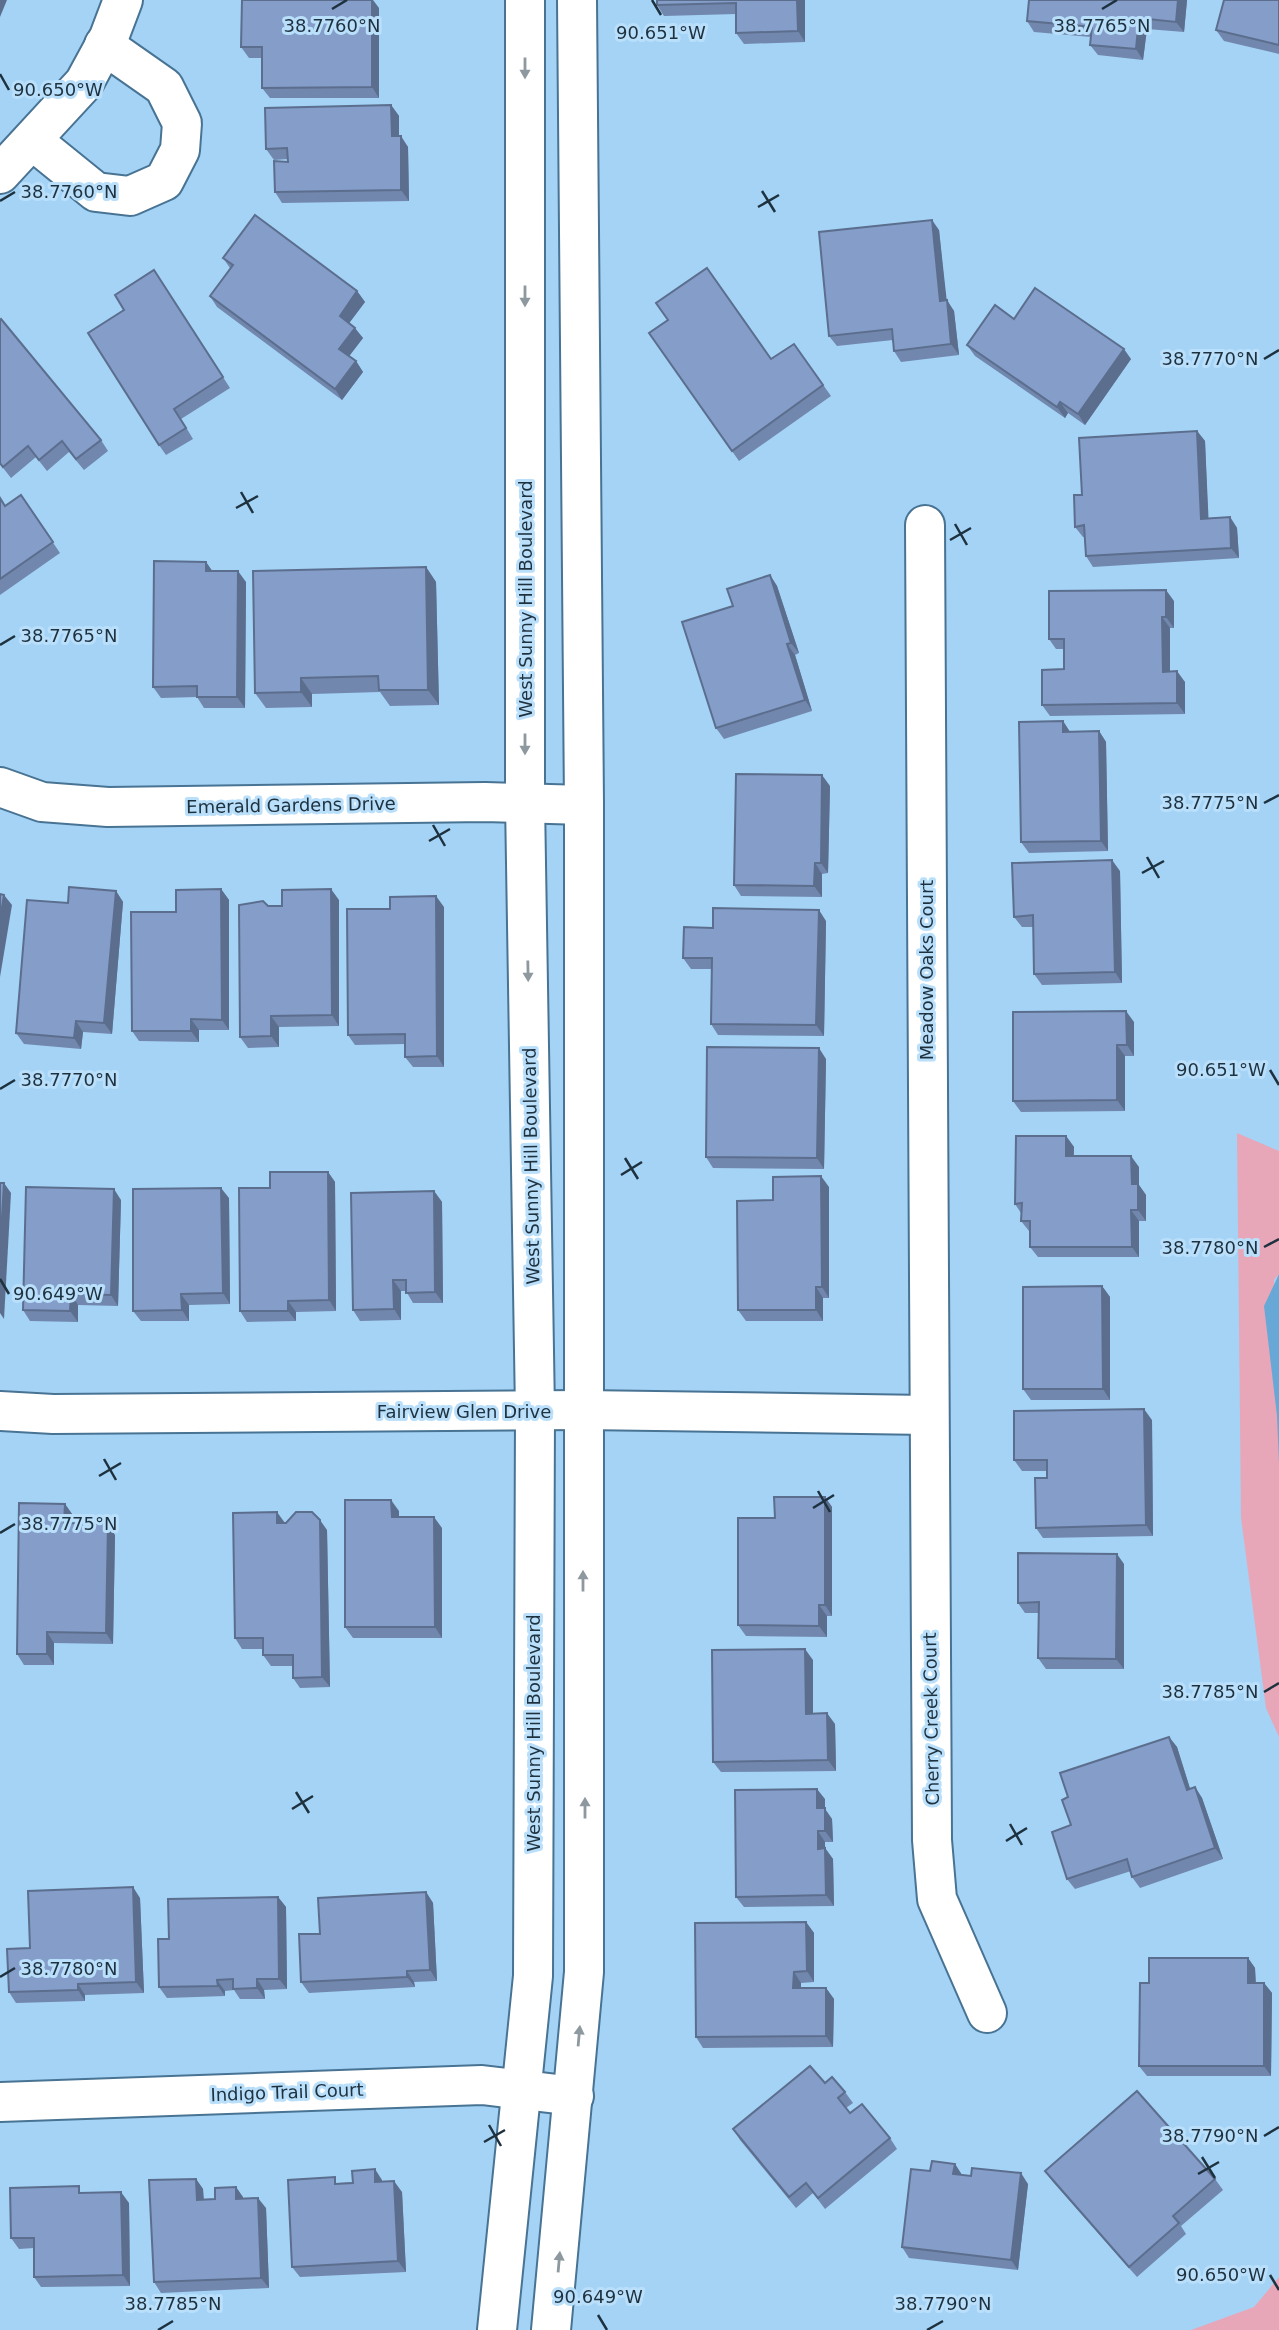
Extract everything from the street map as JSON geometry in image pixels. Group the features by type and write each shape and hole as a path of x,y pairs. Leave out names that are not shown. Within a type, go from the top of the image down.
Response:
{"street":[{"path":"0,174 84,83 104,46 123,0"},
{"name":"West Sunny Hill Boulevard","path":"497,2330 533,1976 535,1412 525,803 525,0"},
{"path":"551,2330 584,1972 584,805 577,0"},
{"path":"33,141 96,192 130,197 164,181 180,150 182,123 164,87 104,46"},
{"name":"Meadow Oaks Court","path":"925,524 928,1415"},
{"name":"Emerald Gardens Drive","path":"0,787 42,802 107,807 525,803 584,805"},
{"name":"Fairview Glen Drive","path":"0,1411 53,1414 267,1410 583,1410 928,1415"},
{"name":"Cherry Creek Court","path":"928,1415 932,1840 936,1889 937,1899 987,2013"},
{"name":"Indigo Trail Court","path":"0,2102 482,2085 574,2096"}],"shaded area":[{"path":"1237,1133 1279,1151 1279,1274 1274,1280 1279,1464 1279,1737 1266,1708 1241,1518"},
{"path":"1279,2277 1279,2330 1191,2330 1254,2307"}],"water":[{"path":"1279,1274 1279,1464 1277,1416 1264,1306"}],"building":[{"path":"242,0 372,0 372,87 262,88 262,47 241,47"},
{"path":"657,0 797,0 798,31 736,33 736,3 657,5"},
{"path":"1029,0 1178,0 1176,22 1139,18 1136,49 1090,45 1092,27 1027,21"},
{"path":"1224,0 1279,0 1279,45 1216,30"},
{"path":"391,105 392,136 401,136 401,190 275,192 274,161 288,162 287,148 266,149 265,108"},
{"path":"255,215 357,291 340,316 355,328 339,349 356,361 335,389 210,296 233,265 223,258"},
{"path":"932,220 940,301 947,300 951,344 894,351 892,329 829,336 819,232"},
{"path":"707,268 771,359 794,344 823,385 732,451 649,333 668,320 656,303"},
{"path":"154,270 223,377 174,409 186,428 159,445 88,333 124,310 115,295"},
{"path":"1035,288 1124,349 1078,414 1060,402 1057,407 967,345 995,305 1014,319"},
{"path":"1,319 101,440 76,459 62,441 39,460 28,446 3,467 0,463"},
{"path":"1197,431 1201,519 1230,517 1231,548 1086,556 1084,525 1075,527 1074,495 1082,495 1079,438"},
{"path":"21,495 53,542 0,579 0,498 5,506"},
{"path":"154,561 206,562 206,571 238,571 237,697 197,697 197,686 153,687"},
{"path":"426,567 428,690 379,690 378,676 301,678 301,692 255,693 253,571"},
{"path":"770,575 791,643 787,644 805,700 716,728 682,622 733,606 727,589"},
{"path":"1166,590 1166,617 1162,617 1163,672 1177,671 1177,703 1042,705 1042,670 1064,669 1064,639 1049,639 1049,591"},
{"path":"1063,721 1063,732 1099,731 1101,841 1021,842 1019,722"},
{"path":"736,774 822,775 821,863 815,863 814,886 734,885"},
{"path":"1112,860 1115,972 1034,974 1033,915 1014,917 1012,863"},
{"path":"69,887 116,891 104,1023 76,1021 74,1038 16,1033 27,900 68,903"},
{"path":"221,889 222,1020 191,1019 191,1031 132,1031 131,912 176,912 176,890"},
{"path":"331,889 332,1015 271,1016 271,1036 240,1037 239,905 263,901 268,906 282,906 282,890"},
{"path":"0,894 4,895 0,920"},
{"path":"436,896 437,1056 405,1057 405,1034 348,1035 347,909 390,909 390,897"},
{"path":"713,908 819,910 816,1025 711,1024 712,958 683,958 684,927 713,928"},
{"path":"1126,1011 1127,1045 1117,1045 1117,1100 1013,1101 1013,1012"},
{"path":"707,1047 819,1048 817,1158 706,1157"},
{"path":"1016,1136 1066,1136 1066,1156 1131,1156 1132,1184 1138,1184 1138,1210 1131,1210 1132,1247 1030,1247 1030,1221 1021,1221 1022,1203 1015,1204"},
{"path":"270,1172 328,1172 329,1300 288,1301 288,1311 240,1311 239,1188 270,1188"},
{"path":"821,1176 822,1287 816,1287 816,1310 738,1310 737,1201 773,1200 773,1177"},
{"path":"0,1183 4,1183 0,1251"},
{"path":"26,1187 114,1189 111,1295 71,1294 70,1311 23,1310"},
{"path":"221,1188 223,1293 181,1294 182,1310 133,1311 133,1189"},
{"path":"434,1191 435,1292 406,1293 406,1280 393,1280 394,1309 353,1310 351,1193"},
{"path":"1102,1286 1103,1389 1023,1389 1023,1287"},
{"path":"1144,1409 1146,1525 1036,1528 1035,1478 1047,1478 1047,1460 1014,1460 1014,1411"},
{"path":"774,1497 825,1497 825,1605 819,1605 819,1626 738,1625 738,1518 775,1518"},
{"path":"345,1500 391,1500 392,1517 434,1517 435,1627 345,1627"},
{"path":"19,1503 65,1504 64,1523 108,1524 106,1633 47,1632 47,1654 17,1654"},
{"path":"277,1512 277,1523 286,1523 296,1512 312,1512 320,1520 322,1677 293,1678 293,1655 263,1655 263,1638 235,1638 233,1513"},
{"path":"1018,1553 1117,1554 1116,1659 1038,1658 1039,1602 1018,1603"},
{"path":"805,1649 806,1714 827,1713 828,1760 713,1762 712,1650"},
{"path":"1169,1737 1187,1790 1195,1787 1215,1848 1132,1877 1127,1859 1067,1879 1052,1832 1071,1825 1062,1800 1068,1797 1060,1773"},
{"path":"817,1789 817,1808 825,1808 825,1831 818,1831 818,1849 825,1848 826,1895 736,1897 735,1790"},
{"path":"133,1887 136,1982 78,1984 78,1990 9,1992 7,1949 30,1948 28,1891"},
{"path":"426,1892 430,1970 407,1971 407,1977 301,1982 299,1934 320,1934 318,1898"},
{"path":"278,1897 279,1979 257,1979 257,1988 233,1989 233,1979 217,1980 218,1986 159,1987 158,1939 169,1939 168,1899"},
{"path":"806,1922 807,1971 794,1972 793,1988 826,1988 826,2036 696,2037 695,1923"},
{"path":"1149,1958 1248,1958 1248,1983 1264,1983 1264,2066 1139,2066 1140,1983 1149,1983"},
{"path":"810,2066 825,2083 832,2077 845,2092 838,2098 850,2113 862,2104 890,2138 818,2198 806,2183 789,2197 733,2129"},
{"path":"1137,2091 1215,2179 1173,2216 1179,2223 1129,2267 1045,2171"},
{"path":"932,2161 955,2164 953,2174 971,2176 972,2168 1021,2173 1011,2260 902,2247 911,2169 930,2171"},
{"path":"375,2169 375,2182 394,2181 398,2261 292,2267 288,2180 335,2177 335,2184 353,2183 352,2171"},
{"path":"196,2179 197,2200 215,2199 215,2188 236,2187 236,2199 258,2198 261,2278 154,2282 149,2180"},
{"path":"79,2186 79,2193 121,2192 123,2275 34,2277 34,2238 11,2238 10,2188"}]}
